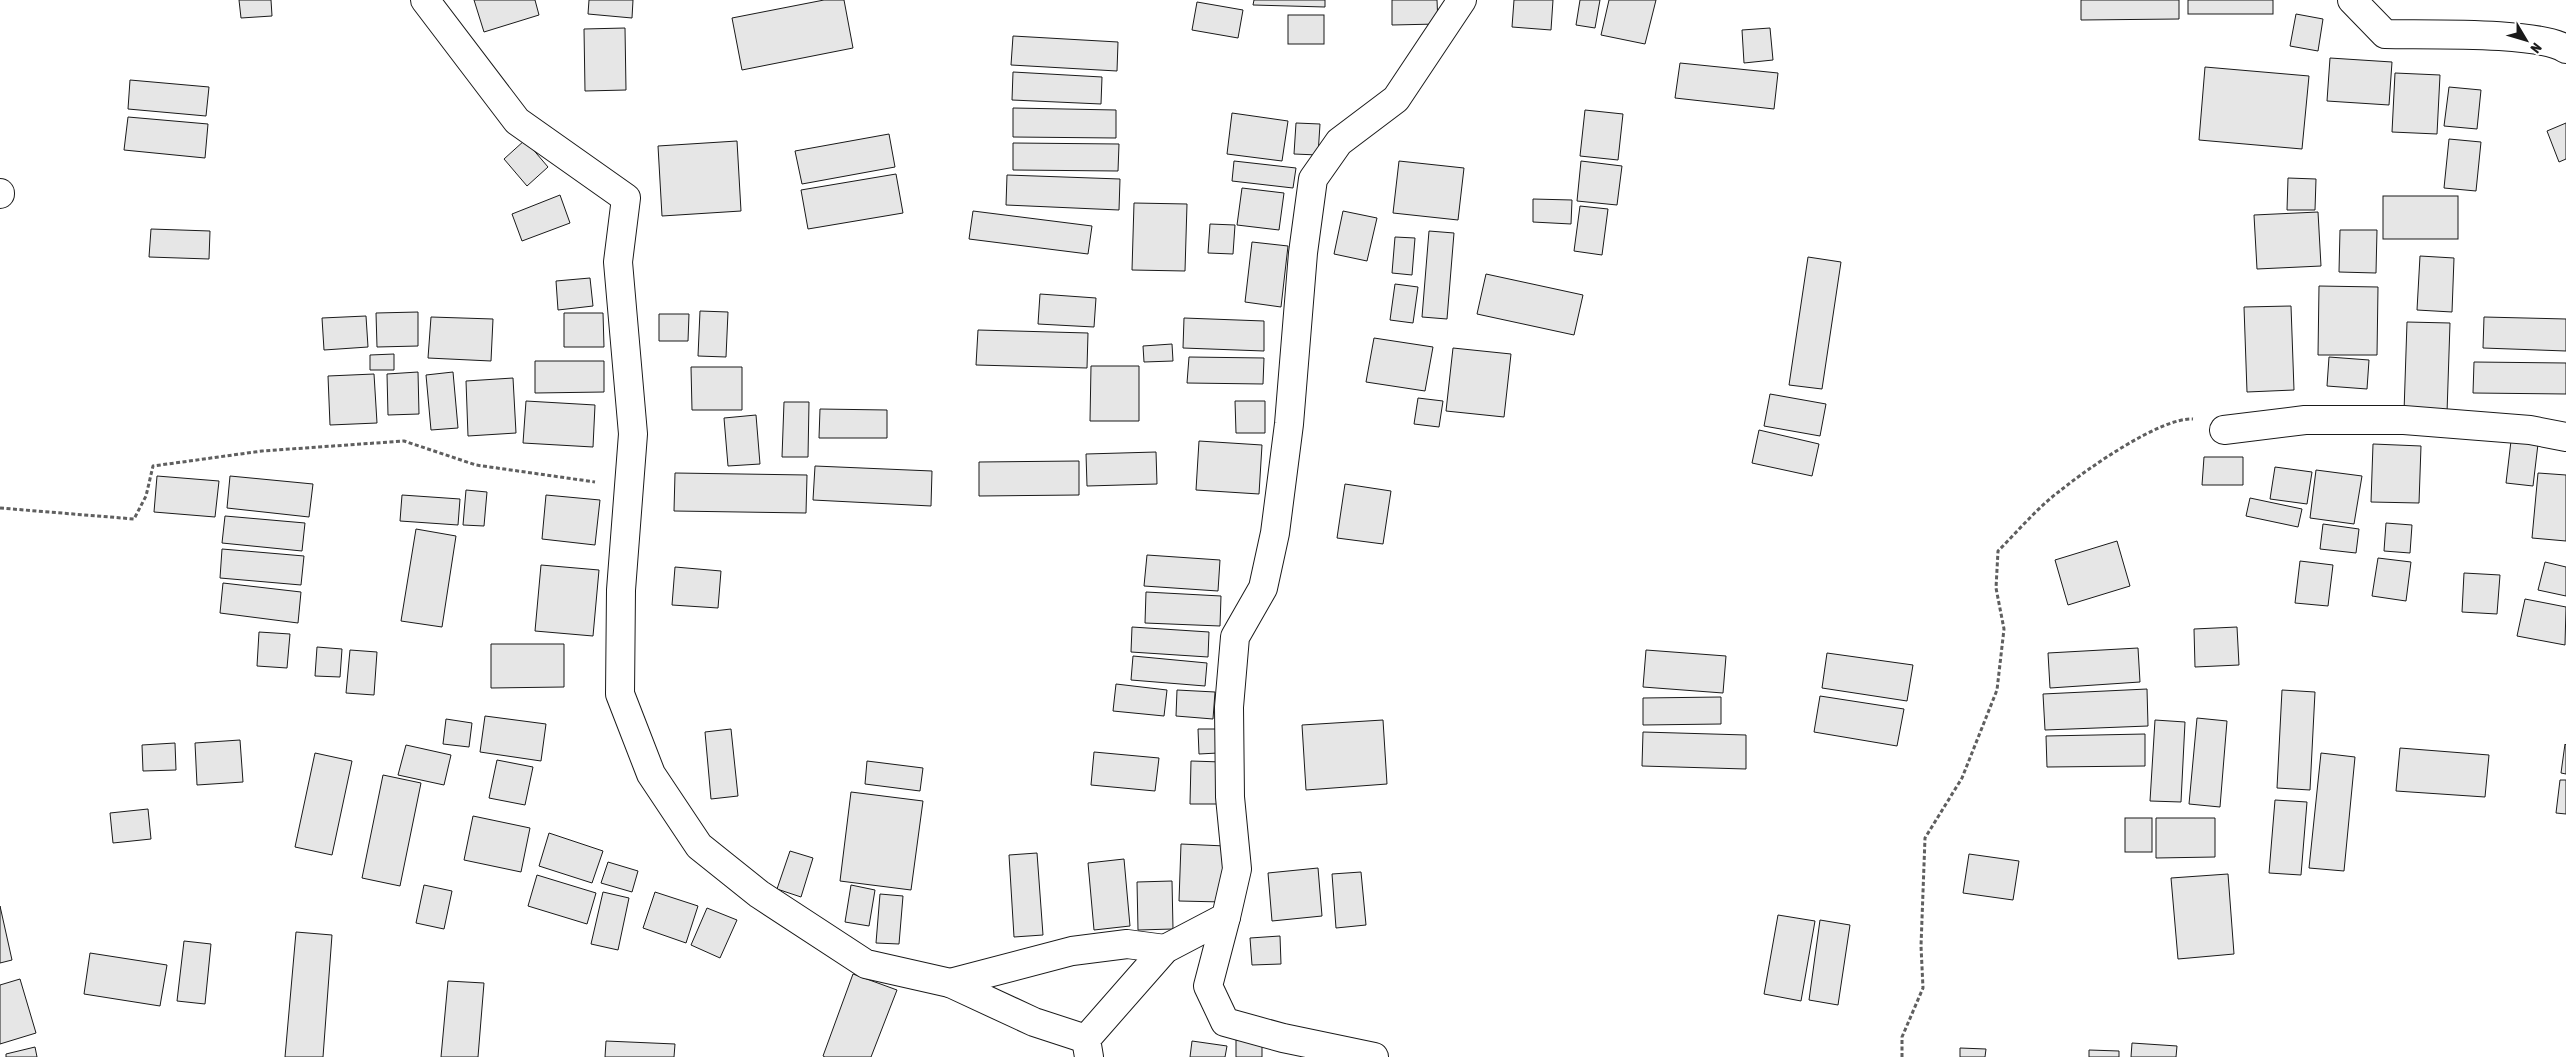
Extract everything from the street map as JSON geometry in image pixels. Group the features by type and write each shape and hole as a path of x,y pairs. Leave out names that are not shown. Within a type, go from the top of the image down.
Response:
{"street":[{"path":"426,0 518,121 626,198 618,262 633,434 627,487 621,590 620,694 651,774 700,846 759,894 866,964 950,983 1087,1048 1165,948 1226,917"},
{"path":"1374,1057 1283,1038 1224,1022 1208,986 1237,869 1230,797 1229,716 1235,637 1263,588 1274,533 1289,424 1304,253 1313,179 1339,142 1396,99 1462,0"},
{"path":"2352,0 2385,34 2518,38 2556,43 2566,49"},
{"path":"2224,430 2306,420 2404,420 2530,430 2566,437"},
{"path":"950,983 1072,951 1127,944 1165,948"}],"path":[{"path":"1902,1057 1902,1037 1923,988 1921,946 1925,838 1962,778 1997,690 2004,628 1996,588 1998,550 2060,490 2146,433 2182,418 2206,419 2224,430"},
{"path":"0,508 134,519 146,496 153,466 262,450 404,441 476,465 627,487"}],"building":[{"path":"239,0 271,0 272,16 241,18"},
{"path":"474,0 535,0 539,15 484,32"},
{"path":"589,0 633,0 632,18 588,14"},
{"path":"824,0 844,0 853,48 742,70 732,18"},
{"path":"1254,0 1325,0 1325,7 1253,5"},
{"path":"1392,0 1437,0 1438,24 1392,25"},
{"path":"1514,0 1553,0 1551,30 1512,27"},
{"path":"1580,0 1600,0 1595,28 1576,25"},
{"path":"1609,0 1656,0 1645,44 1601,35"},
{"path":"2081,0 2179,0 2179,19 2081,20"},
{"path":"2188,0 2273,0 2273,14 2188,14"},
{"path":"1197,2 1243,10 1238,38 1192,30"},
{"path":"2296,14 2323,19 2318,51 2290,46"},
{"path":"1288,15 1324,15 1324,44 1288,44"},
{"path":"625,28 626,90 585,91 584,29"},
{"path":"1770,28 1773,60 1744,63 1742,30"},
{"path":"1013,36 1118,42 1117,71 1011,65"},
{"path":"2330,58 2392,62 2389,105 2327,101"},
{"path":"1680,63 1778,73 1774,109 1675,98"},
{"path":"2205,67 2309,76 2302,149 2199,140"},
{"path":"1013,72 1102,77 1101,104 1012,100"},
{"path":"2395,73 2440,75 2437,134 2392,132"},
{"path":"130,80 209,87 206,116 128,109"},
{"path":"2449,87 2481,90 2477,129 2444,126"},
{"path":"1013,108 1116,110 1116,138 1013,137"},
{"path":"1585,110 1623,114 1618,160 1580,156"},
{"path":"1232,113 1288,121 1282,161 1227,154"},
{"path":"128,117 208,124 205,158 124,150"},
{"path":"1296,123 1320,124 1318,155 1294,154"},
{"path":"2566,123 2566,159 2559,162 2547,131"},
{"path":"889,134 895,167 802,184 795,151"},
{"path":"2449,139 2481,142 2476,191 2444,188"},
{"path":"525,140 548,167 527,186 504,159"},
{"path":"737,141 741,211 662,216 658,146"},
{"path":"1013,143 1119,144 1118,171 1013,170"},
{"path":"1234,161 1296,168 1293,188 1232,181"},
{"path":"1399,161 1464,168 1458,220 1393,213"},
{"path":"1581,161 1622,166 1617,205 1577,201"},
{"path":"896,174 903,213 808,229 801,190"},
{"path":"1007,175 1120,179 1119,210 1006,205"},
{"path":"2288,178 2316,179 2315,210 2287,210"},
{"path":"1242,188 1284,193 1279,230 1237,225"},
{"path":"560,195 570,223 522,241 512,214"},
{"path":"2383,196 2458,196 2458,239 2383,239"},
{"path":"1533,199 1572,200 1571,224 1533,222"},
{"path":"1134,203 1187,204 1185,271 1132,270"},
{"path":"1580,206 1608,209 1602,255 1574,251"},
{"path":"973,211 1092,226 1088,254 969,239"},
{"path":"1343,211 1377,218 1367,261 1334,254"},
{"path":"2318,212 2321,266 2257,269 2254,215"},
{"path":"1210,224 1235,225 1233,254 1208,253"},
{"path":"151,229 210,231 209,259 149,257"},
{"path":"2340,230 2377,230 2376,273 2339,272"},
{"path":"1429,231 1454,233 1447,319 1422,317"},
{"path":"1395,237 1415,238 1412,275 1392,273"},
{"path":"1252,242 1288,246 1281,307 1245,302"},
{"path":"2420,256 2454,258 2452,312 2417,310"},
{"path":"1808,257 1841,262 1822,389 1789,385"},
{"path":"1486,274 1583,295 1574,335 1477,314"},
{"path":"590,278 593,306 558,310 556,281"},
{"path":"1395,284 1418,287 1413,323 1390,320"},
{"path":"2319,286 2378,287 2377,355 2318,355"},
{"path":"1040,294 1096,298 1094,327 1038,324"},
{"path":"2291,306 2294,390 2247,392 2244,307"},
{"path":"700,311 728,312 726,357 698,356"},
{"path":"418,312 418,346 377,347 376,313"},
{"path":"564,313 603,313 604,347 564,347"},
{"path":"659,314 689,314 688,341 659,341"},
{"path":"366,316 368,347 324,350 322,318"},
{"path":"431,317 493,319 491,361 428,358"},
{"path":"2484,317 2566,319 2566,351 2483,348"},
{"path":"1184,318 1264,321 1264,351 1183,348"},
{"path":"2407,322 2450,323 2447,413 2404,412"},
{"path":"978,330 1088,333 1087,368 976,365"},
{"path":"1374,338 1433,347 1425,391 1366,382"},
{"path":"1172,344 1173,361 1144,362 1143,346"},
{"path":"1453,348 1511,354 1504,417 1446,411"},
{"path":"394,354 394,370 370,370 370,355"},
{"path":"1189,357 1264,358 1263,384 1187,383"},
{"path":"2329,357 2369,360 2367,389 2327,386"},
{"path":"535,361 604,361 604,392 535,393"},
{"path":"2474,362 2566,363 2566,394 2473,393"},
{"path":"1091,366 1139,366 1139,421 1090,421"},
{"path":"691,367 742,367 742,410 692,410"},
{"path":"418,372 419,414 388,415 387,374"},
{"path":"453,372 458,428 431,430 426,375"},
{"path":"374,374 377,423 330,425 328,376"},
{"path":"513,378 516,433 468,436 466,381"},
{"path":"1770,394 1826,404 1820,436 1764,426"},
{"path":"1418,398 1443,401 1439,427 1414,424"},
{"path":"526,401 595,405 593,447 523,443"},
{"path":"1235,401 1265,401 1265,433 1236,433"},
{"path":"784,402 809,402 808,457 782,457"},
{"path":"820,409 887,410 887,438 819,438"},
{"path":"756,415 760,464 728,466 724,418"},
{"path":"1759,430 1819,444 1812,476 1752,463"},
{"path":"1199,441 1262,445 1259,494 1196,490"},
{"path":"2511,441 2538,444 2533,486 2506,483"},
{"path":"2373,444 2421,446 2419,503 2371,502"},
{"path":"1156,452 1157,484 1087,486 1086,454"},
{"path":"2204,457 2243,457 2243,485 2202,485"},
{"path":"1079,461 1079,495 979,496 979,462"},
{"path":"815,466 932,471 931,506 813,500"},
{"path":"2275,467 2312,472 2307,504 2270,499"},
{"path":"2316,470 2362,476 2354,524 2310,518"},
{"path":"675,473 807,475 806,513 674,511"},
{"path":"2538,473 2566,475 2566,541 2532,538"},
{"path":"157,476 219,481 215,517 154,512"},
{"path":"230,476 313,484 309,517 227,508"},
{"path":"1345,484 1391,491 1383,544 1337,538"},
{"path":"466,490 487,492 484,526 463,525"},
{"path":"402,495 460,499 458,525 400,521"},
{"path":"546,495 600,500 595,545 542,539"},
{"path":"2250,498 2302,509 2298,527 2246,516"},
{"path":"225,516 305,523 302,551 222,543"},
{"path":"2386,523 2412,525 2410,553 2384,551"},
{"path":"2323,524 2359,529 2356,553 2320,549"},
{"path":"416,529 456,536 442,627 401,621"},
{"path":"2117,541 2130,586 2068,605 2055,560"},
{"path":"222,549 304,556 301,585 220,578"},
{"path":"1147,555 1220,560 1218,591 1144,586"},
{"path":"2378,558 2411,562 2406,601 2372,596"},
{"path":"2300,561 2333,565 2328,606 2295,603"},
{"path":"2545,562 2566,567 2566,596 2538,590"},
{"path":"541,565 599,570 593,636 535,631"},
{"path":"675,567 721,571 718,608 672,605"},
{"path":"2464,573 2500,575 2497,614 2462,612"},
{"path":"223,583 301,592 298,623 220,613"},
{"path":"1146,592 1221,596 1220,626 1145,623"},
{"path":"2525,599 2566,607 2565,645 2517,636"},
{"path":"1132,627 1209,632 1208,657 1131,652"},
{"path":"2237,627 2239,665 2195,667 2194,629"},
{"path":"259,632 290,634 287,668 257,666"},
{"path":"491,644 564,644 564,687 491,688"},
{"path":"317,647 342,649 340,677 315,676"},
{"path":"2138,648 2140,682 2050,688 2048,653"},
{"path":"350,650 377,652 374,695 346,693"},
{"path":"1646,650 1726,656 1723,693 1643,687"},
{"path":"1827,653 1913,665 1907,701 1822,688"},
{"path":"1133,656 1207,663 1205,686 1131,680"},
{"path":"1116,684 1167,690 1164,716 1113,711"},
{"path":"2147,689 2148,726 2045,730 2043,694"},
{"path":"1177,690 1215,692 1213,719 1176,716"},
{"path":"2282,690 2315,692 2310,790 2277,788"},
{"path":"1820,696 1904,709 1897,746 1814,732"},
{"path":"1721,697 1721,724 1643,725 1643,698"},
{"path":"485,716 546,724 541,761 480,752"},
{"path":"2197,718 2227,721 2220,807 2189,804"},
{"path":"446,719 472,723 469,747 443,744"},
{"path":"1383,720 1387,784 1306,790 1302,725"},
{"path":"2155,720 2185,722 2181,802 2150,801"},
{"path":"731,729 738,796 711,799 705,732"},
{"path":"1198,729 1218,729 1218,753 1199,754"},
{"path":"1643,732 1746,735 1746,769 1642,766"},
{"path":"2145,734 2145,766 2047,767 2046,736"},
{"path":"240,740 243,782 197,785 195,743"},
{"path":"175,743 176,770 143,771 142,745"},
{"path":"406,745 451,755 444,785 398,775"},
{"path":"2566,745 2566,774 2561,773"},
{"path":"2400,748 2489,755 2485,797 2396,791"},
{"path":"1094,752 1159,758 1155,791 1091,785"},
{"path":"315,753 352,761 332,855 295,847"},
{"path":"2321,753 2355,757 2344,871 2309,868"},
{"path":"497,760 533,767 525,805 489,798"},
{"path":"867,761 923,768 920,791 865,784"},
{"path":"1191,761 1222,762 1222,804 1190,804"},
{"path":"383,775 421,783 400,886 362,878"},
{"path":"2560,780 2566,780 2566,814 2556,813"},
{"path":"851,792 923,801 911,890 840,881"},
{"path":"2275,800 2307,802 2301,875 2269,873"},
{"path":"148,809 151,839 113,843 110,813"},
{"path":"473,816 530,828 521,872 464,860"},
{"path":"2125,818 2152,818 2152,852 2125,852"},
{"path":"2156,818 2215,818 2215,857 2156,858"},
{"path":"549,833 603,851 592,883 539,866"},
{"path":"1181,844 1225,846 1223,902 1179,901"},
{"path":"790,851 813,858 801,897 777,889"},
{"path":"1037,853 1043,935 1014,937 1009,855"},
{"path":"1969,854 2019,861 2013,900 1963,893"},
{"path":"1124,859 1130,926 1094,930 1088,863"},
{"path":"608,862 638,871 632,892 601,883"},
{"path":"1318,868 1322,916 1272,921 1268,873"},
{"path":"1361,872 1366,925 1336,928 1332,874"},
{"path":"2228,874 2234,954 2178,959 2171,878"},
{"path":"537,875 596,893 587,924 528,906"},
{"path":"1172,881 1173,929 1138,930 1137,882"},
{"path":"424,885 452,891 444,929 416,923"},
{"path":"851,885 875,890 869,926 845,922"},
{"path":"603,892 629,898 618,950 591,944"},
{"path":"655,892 698,906 686,943 643,928"},
{"path":"880,894 903,896 899,944 876,943"},
{"path":"0,906 12,960 0,963"},
{"path":"707,908 737,920 720,958 691,945"},
{"path":"1778,915 1815,921 1801,1001 1764,994"},
{"path":"1820,920 1850,925 1838,1005 1809,1000"},
{"path":"296,932 332,935 323,1057 285,1057"},
{"path":"1280,936 1281,964 1252,965 1250,938"},
{"path":"184,941 211,944 205,1004 177,1001"},
{"path":"90,953 167,965 160,1006 84,994"},
{"path":"853,974 897,990 871,1057 825,1057 823,1056"},
{"path":"20,979 36,1033 0,1044 0,985"},
{"path":"448,981 484,983 478,1057 441,1057"},
{"path":"1236,1040 1262,1041 1262,1057 1236,1057"},
{"path":"606,1041 675,1044 674,1057 605,1057"},
{"path":"1192,1041 1227,1046 1225,1057 1190,1057"},
{"path":"2132,1043 2177,1046 2176,1057 2131,1057"},
{"path":"35,1047 37,1057 6,1057 6,1054"},
{"path":"1960,1048 1986,1049 1985,1057 1960,1057"},
{"path":"2089,1050 2119,1051 2119,1057 2089,1057"}]}
